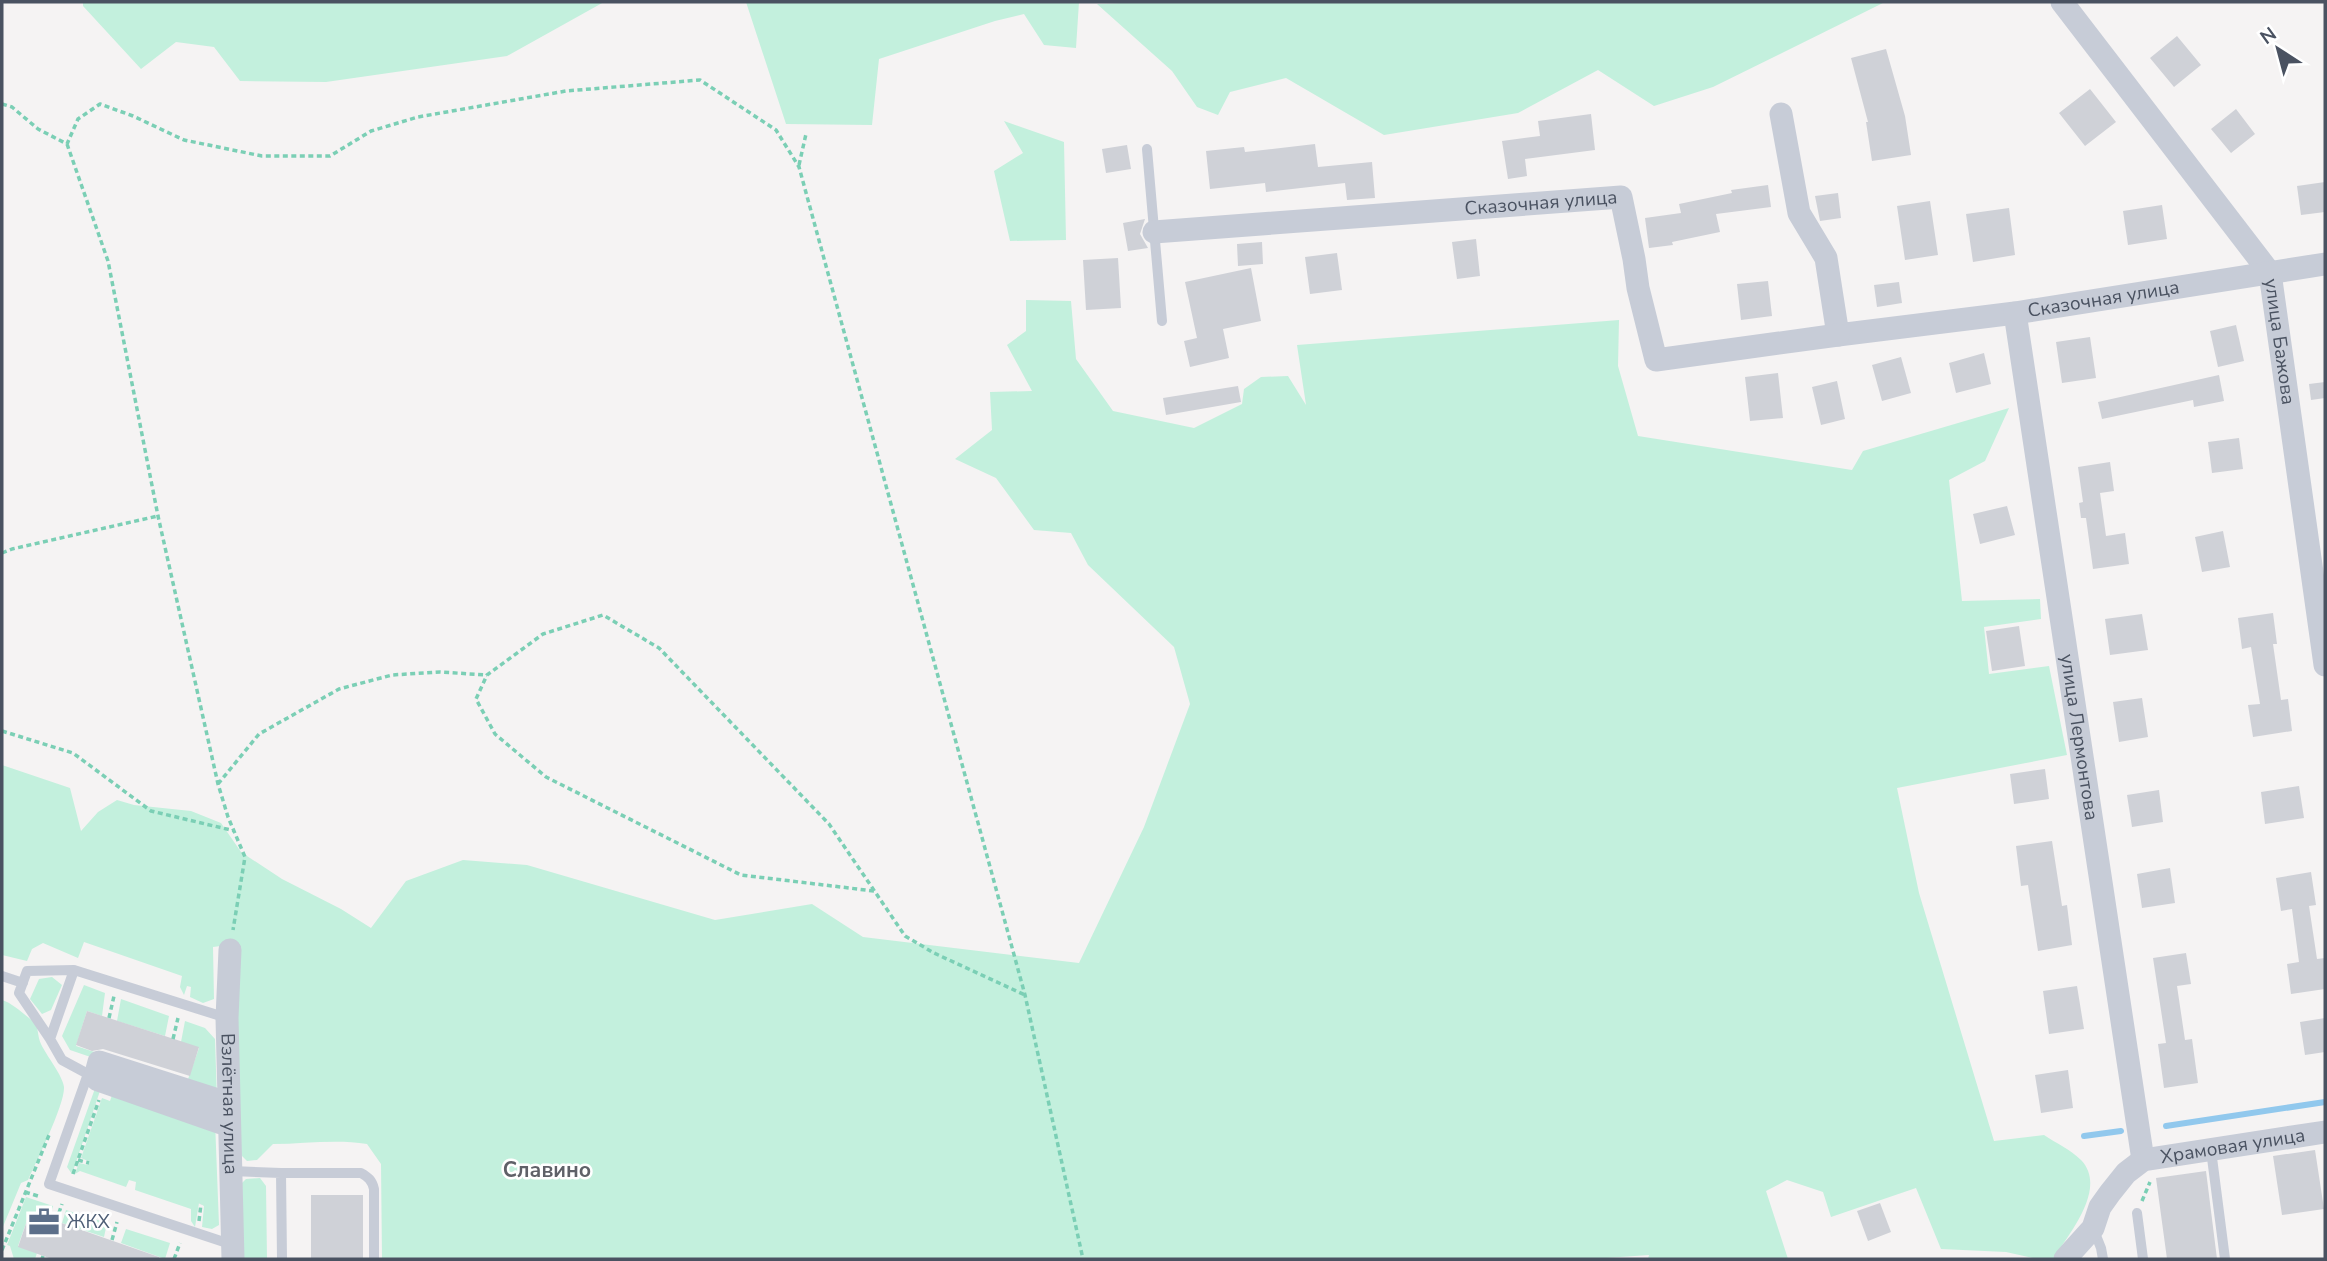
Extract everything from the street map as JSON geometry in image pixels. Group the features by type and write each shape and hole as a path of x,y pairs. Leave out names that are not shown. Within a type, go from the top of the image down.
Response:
{"street":[{"name":"улица Бажова","path":"2062,2 2270,273 2325,666"},
{"path":"1781,114 1799,213 1826,258 1838,335"},
{"name":"Сказочная улица","path":"1154,232 1621,197 1638,288 1656,360 2015,313 2325,264"},
{"name":"улица Лермонтова","path":"2015,313 2143,1160"},
{"name":"Взлётная улица","path":"230,950 227,1018 233,1252"},
{"path":"99,1062 221,1101 220,1123 105,1083 95,1077 99,1062"},
{"name":"Храмовая улица","path":"2065,1259 2093,1228 2100,1207 2110,1193 2126,1174 2143,1160 2325,1132"}],"lane":[{"path":"1147,149 1162,321"},
{"path":"227,1018 74,970 27,971 19,993 62,1060 88,1074 49,1184 233,1252"},
{"path":"50,1039 74,970"},
{"path":"2,976 23,983"},
{"path":"2211,1150 2225,1259"},
{"path":"232,1171 360,1173 367,1177 373,1183 374,1189 374,1259"},
{"path":"281,1173 282,1259"},
{"path":"2137,1213 2143,1259"},
{"path":"2093,1228 2103,1259"}],"path":[{"path":"230,950 245,857 218,784 158,516 108,261 67,144 78,119 100,104 184,140 262,156 330,156 371,131 418,117 566,91 699,80 776,130 799,167 1025,995 1083,1259"},
{"path":"2,104 12,107 38,129 67,144"},
{"path":"799,167 806,134"},
{"path":"2,553 158,516"},
{"path":"2,547 12,549"},
{"path":"874,891 741,875 546,777 495,734 477,699 487,675 543,634 603,615 659,648 829,824 905,936 934,953 1025,995"},
{"path":"218,784 259,734 339,689 392,675 440,671 487,675"},
{"path":"2,732 73,752 151,811 235,831"},
{"path":"109,1018 114,995"},
{"path":"173,1039 178,1018 187,1021"},
{"path":"73,1174 105,1083"},
{"path":"2,1250 51,1129"},
{"path":"78,1160 89,1163"},
{"path":"56,1221 62,1204"},
{"path":"111,1240 117,1222"},
{"path":"174,1259 180,1243"}],"green space":[{"path":"83,2 604,2 507,56 326,82 240,81 214,47 176,42 141,69 83,6"},
{"path":"746,2 1079,2 1076,48 1044,45 1024,14 995,21 879,59 872,125 786,124"},
{"path":"1885,2 1713,87 1654,106 1598,70 1518,113 1384,135 1286,78 1230,92 1218,115 1197,107 1172,71 1097,4"},
{"path":"1004,121 1064,142 1066,240 1010,241 994,171 1023,153"},
{"path":"1026,300 1071,301 1076,359 1113,411 1194,428 1242,404 1244,389 1261,377 1288,376 1306,405 1297,345 1619,320 1618,366 1638,436 1852,470 1863,451 2009,408 1985,461 1949,480 1962,601 2040,599 2041,619 1984,627 1989,674 2049,666 2067,755 1897,788 1919,893 1994,1141 2044,1135 2077,1156 2088,1171 2090,1184 2083,1211 2053,1259 2037,1259 2006,1252 1941,1249 1916,1188 1831,1217 1823,1192 1787,1180 1766,1191 1788,1259 1648,1259 1649,1255 1592,1259 382,1259 381,1164 367,1144 273,1144 257,1160 247,1161 239,1153 236,944 213,947 214,999 203,1003 190,997 191,987 187,986 184,995 180,987 182,976 84,942 78,958 43,943 32,949 27,961 2,955 2,765 70,788 81,831 98,812 117,800 134,805 191,811 221,823 241,852 282,879 341,909 371,928 406,881 463,860 527,865 715,920 812,904 863,937 1079,963 1144,827 1190,704 1174,647 1088,565 1071,533 1034,530 996,478 955,459 992,430 990,392 1032,391 1007,345 1026,331"},
{"path":"52,977 62,985 51,1010 42,1014 30,999 39,979"},
{"path":"84,985 105,993 102,1016 87,1011 76,1046 187,1082 199,1048 181,1042 185,1021 205,1028 215,1039 217,1100 70,1050 62,1036"},
{"path":"121,999 169,1016 165,1036 117,1021"},
{"path":"2,1000 36,1023 41,1044 64,1087 49,1133 28,1180 21,1183 2,1229"},
{"path":"98,1080 103,1082 72,1174 67,1167"},
{"path":"112,1095 215,1121 219,1225 212,1229 202,1227 204,1206 199,1203 195,1227 191,1221 191,1209 135,1190 136,1182 129,1180 126,1187 80,1171 75,1174 79,1163 88,1165 88,1161 81,1158 102,1098 110,1101"},
{"path":"260,1178 266,1186 267,1259 243,1259 242,1183 246,1179"},
{"path":"26,1197 53,1206 49,1218 30,1212 18,1246 37,1253 35,1259 14,1259 10,1246 7,1245"},
{"path":"66,1210 107,1223 104,1237 62,1223"},
{"path":"126,1229 170,1243 165,1259 121,1243"}],"building":[{"path":"2177,36 2201,65 2174,87 2150,58"},
{"path":"1886,49 1905,116 1911,155 1872,161 1868,122 1851,58"},
{"path":"2090,89 2116,122 2085,146 2059,113"},
{"path":"2236,109 2255,134 2231,153 2211,129"},
{"path":"1591,114 1595,150 1525,159 1527,176 1508,179 1502,141 1540,136 1538,121"},
{"path":"1315,144 1318,167 1372,162 1375,198 1347,200 1345,183 1266,192 1265,183 1210,189 1206,151 1244,147 1245,152"},
{"path":"1127,145 1131,169 1106,173 1102,149"},
{"path":"2325,182 2325,212 2301,215 2297,186"},
{"path":"1768,185 1771,207 1716,214 1720,232 1672,242 1673,245 1649,248 1645,218 1681,213 1679,204 1732,193 1731,190"},
{"path":"1838,193 1841,218 1820,221 1815,196"},
{"path":"1930,201 1938,255 1905,260 1897,206"},
{"path":"2162,205 2167,239 2128,245 2123,211"},
{"path":"2009,208 2015,255 1973,262 1966,214"},
{"path":"1145,219 1140,234 1148,248 1128,251 1123,223"},
{"path":"1476,239 1480,276 1457,279 1452,242"},
{"path":"1262,242 1263,264 1238,266 1237,244"},
{"path":"1337,253 1342,290 1310,294 1305,257"},
{"path":"1118,258 1121,308 1086,310 1083,260"},
{"path":"1251,268 1261,321 1223,329 1229,358 1190,367 1184,341 1197,338 1185,282"},
{"path":"1768,281 1772,316 1741,320 1737,284"},
{"path":"1899,282 1902,303 1877,307 1874,285"},
{"path":"2236,325 2244,361 2218,367 2210,331"},
{"path":"2090,337 2096,378 2062,383 2056,342"},
{"path":"1984,353 1991,384 1956,393 1949,363"},
{"path":"1901,357 1911,393 1882,401 1872,365"},
{"path":"1778,373 1783,418 1750,421 1745,377"},
{"path":"2219,375 2224,401 2194,407 2193,400 2102,419 2098,402"},
{"path":"1837,381 1845,419 1821,425 1812,387"},
{"path":"2325,382 2325,398 2311,400 2309,384"},
{"path":"1238,386 1241,402 1166,415 1163,398"},
{"path":"2239,438 2243,469 2212,473 2208,442"},
{"path":"2110,462 2114,491 2100,493 2106,536 2125,533 2129,564 2093,569 2086,518 2081,518 2079,503 2083,502 2078,467"},
{"path":"2007,506 2015,535 1980,544 1973,514"},
{"path":"2223,531 2230,567 2202,572 2195,537"},
{"path":"2273,613 2277,644 2273,644 2281,700 2288,699 2292,731 2253,737 2248,705 2260,704 2251,647 2242,649 2238,618"},
{"path":"2142,614 2148,650 2110,655 2105,619"},
{"path":"2019,626 2025,666 1992,671 1986,631"},
{"path":"2142,698 2148,737 2119,742 2113,702"},
{"path":"2045,769 2049,799 2014,804 2010,774"},
{"path":"2299,786 2304,818 2265,824 2261,792"},
{"path":"2159,790 2163,822 2132,827 2127,795"},
{"path":"2052,841 2062,906 2067,905 2072,945 2038,951 2028,885 2021,886 2016,846"},
{"path":"2170,868 2175,903 2142,908 2137,874"},
{"path":"2311,872 2316,905 2309,906 2317,959 2325,958 2325,989 2291,994 2287,964 2299,962 2292,909 2281,911 2276,878"},
{"path":"2186,953 2191,984 2177,986 2185,1040 2192,1039 2198,1083 2164,1088 2158,1044 2166,1043 2153,958"},
{"path":"2077,986 2084,1029 2049,1034 2043,991"},
{"path":"87,1011 199,1047 190,1076 103,1049 92,1051 76,1045"},
{"path":"2325,1018 2325,1052 2305,1055 2300,1022"},
{"path":"2068,1070 2073,1108 2041,1113 2035,1075"},
{"path":"2315,1150 2324,1209 2282,1215 2273,1156"},
{"path":"2206,1171 2217,1259 2167,1259 2156,1178"},
{"path":"311,1195 363,1195 363,1259 311,1259"},
{"path":"1880,1203 1891,1232 1868,1241 1857,1211"},
{"path":"30,1212 159,1259 52,1259 18,1247"}],"waterway":[{"path":"2166,1126 2325,1102"},
{"path":"2084,1136 2121,1131"}],"place":[{"name":"ЖКХ","path":"44,1222"}],"district":[{"name":"Славино","path":"547,1170"}]}
